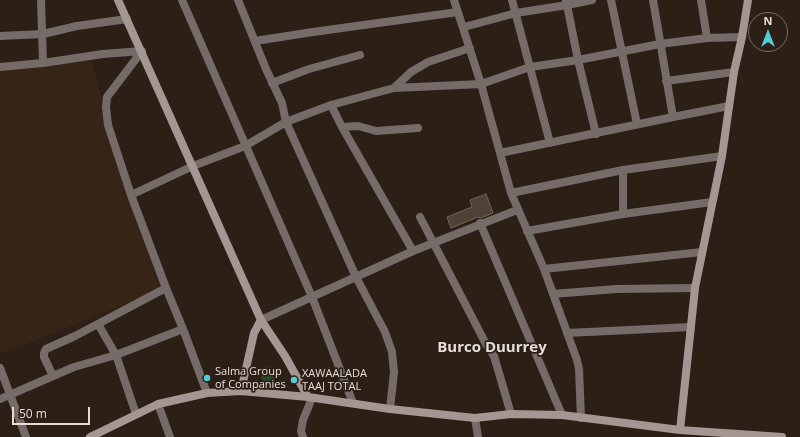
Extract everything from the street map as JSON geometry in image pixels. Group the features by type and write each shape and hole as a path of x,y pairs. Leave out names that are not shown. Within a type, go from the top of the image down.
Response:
{"main road":[{"path":"118,0 261,320 310,397"},
{"path":"680,434 695,288 722,156 734,72 748,0"},
{"path":"241,391 254,333 261,320"},
{"path":"90,437 158,404 207,393 241,391 310,397 390,409 475,418 511,414 562,416 680,434 734,433 782,437"}],"street":[{"path":"41,0 43,63"},
{"path":"182,0 312,297 353,403"},
{"path":"238,0 272,83 282,103 286,122 356,277 385,332 392,352 394,372 390,409"},
{"path":"454,0 464,27 481,84 511,193 554,294 579,369 580,418"},
{"path":"512,0 550,143"},
{"path":"464,27 516,12 592,0"},
{"path":"611,0 637,124"},
{"path":"653,0 673,117"},
{"path":"702,0 707,38"},
{"path":"567,3 578,60 596,134"},
{"path":"256,41 335,28 458,12"},
{"path":"0,36 42,34 77,26 127,19"},
{"path":"132,195 193,166 245,146 286,122 331,105 394,88 481,84 530,67 578,60 660,44 707,38 742,37"},
{"path":"394,88 411,72 428,62 470,48"},
{"path":"0,67 43,63 103,54 142,51"},
{"path":"142,51 107,97 106,107 108,125 166,288 207,393"},
{"path":"272,83 309,69 360,55"},
{"path":"666,81 734,72"},
{"path":"331,105 413,251"},
{"path":"500,153 729,106"},
{"path":"342,127 358,126 376,131 418,128"},
{"path":"511,193 623,170 722,156"},
{"path":"623,170 623,214"},
{"path":"527,231 623,214 712,202"},
{"path":"261,320 413,251 480,223 517,210"},
{"path":"420,217 486,344 494,356 511,414"},
{"path":"480,223 562,416"},
{"path":"544,269 702,252"},
{"path":"53,376 44,357 46,349 98,324 166,288"},
{"path":"554,294 616,289 695,288"},
{"path":"98,324 116,355 136,414"},
{"path":"567,333 691,327"},
{"path":"0,399 74,367 116,355 183,330"},
{"path":"0,368 26,437"},
{"path":"302,437 302,420 310,397"},
{"path":"158,404 170,437"},
{"path":"475,418 478,437"}],"shaded area":[{"path":"90,59 166,288 0,354 0,69"}],"green space":[{"path":"269,367 275,369 277,375 275,381 269,383 263,381 261,375 263,369"}],"building":[{"path":"486,194 493,213 481,218 478,217 451,228 447,217 472,207 470,200"}],"place":[{"name":"Salma Group of Companies","path":"207,378"},
{"name":"XAWAALADA TAAJ TOTAL","path":"294,380"}],"district":[{"name":"Burco Duurrey","path":"492,348"}]}
